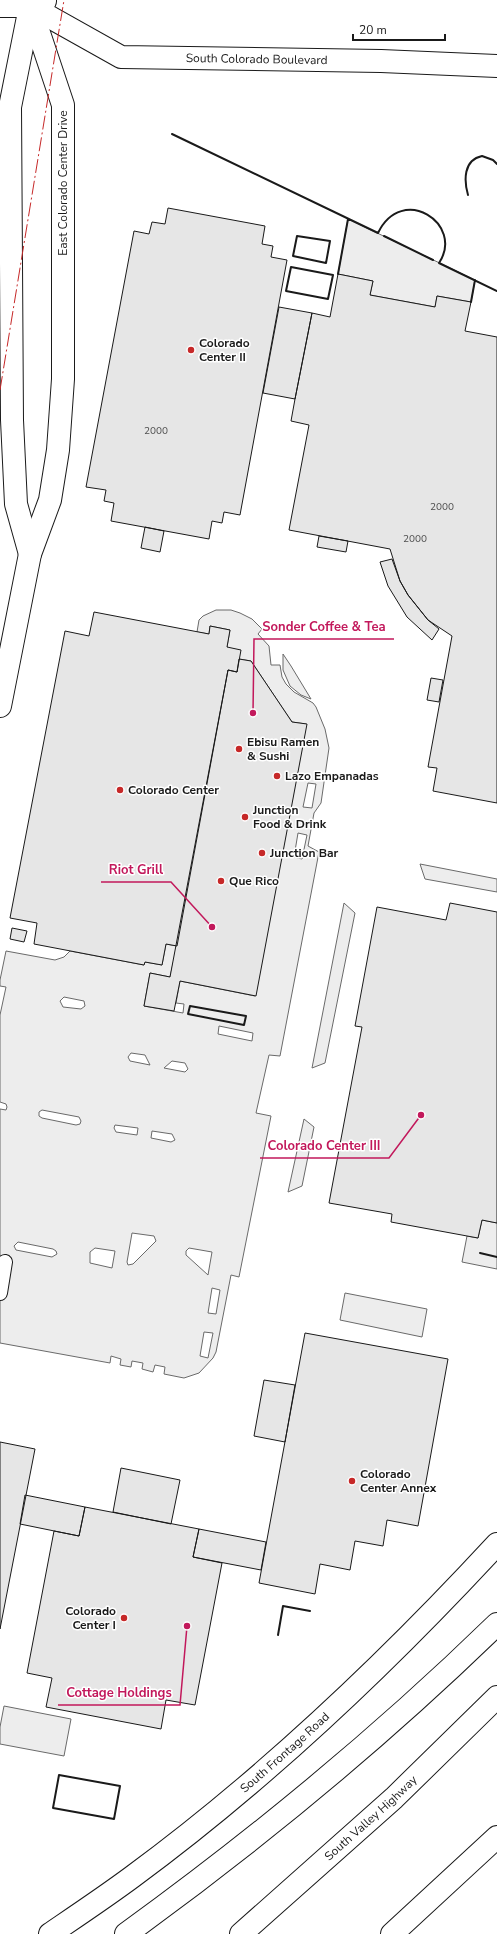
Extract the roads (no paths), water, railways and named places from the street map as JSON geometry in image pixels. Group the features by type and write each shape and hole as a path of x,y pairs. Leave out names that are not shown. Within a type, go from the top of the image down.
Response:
{"main road":[{"name":"South Colorado Boulevard","path":"0,6 39,3 121,57 381,61 497,66"},
{"name":"East Colorado Center Drive","path":"30,554 16,504 12,420 10,107 39,3"},
{"name":"East Colorado Center Drive","path":"0,706 30,554 50,500 59,443 63,379 63,105 39,3"},
{"name":"South Frontage Road","path":"50,1934 132,1877 247,1785 342,1699 415,1629 497,1544"},
{"path":"126,1934 241,1849 330,1777 395,1720 497,1624"},
{"name":"South Valley Highway","path":"241,1934 394,1798 497,1697"},
{"path":"392,1934 497,1837"}],"lane":[{"path":"0,1293 5,1262"}],"place":[{"name":"Colorado Center II","path":"191,350"},
{"name":"Sonder Coffee & Tea","path":"253,713"},
{"name":"Ebisu Ramen & Sushi","path":"239,749"},
{"name":"Lazo Empanadas","path":"277,776"},
{"name":"Colorado Center","path":"120,790"},
{"name":"Junction Food & Drink","path":"245,817"},
{"name":"Junction Bar","path":"262,853"},
{"name":"Que Rico","path":"221,881"},
{"name":"Riot Grill","path":"212,927"},
{"name":"Colorado Center III","path":"421,1115"},
{"name":"Colorado Center Annex","path":"352,1481"},
{"name":"Colorado Center I","path":"124,1618"},
{"name":"Cottage Holdings","path":"187,1626"}]}
